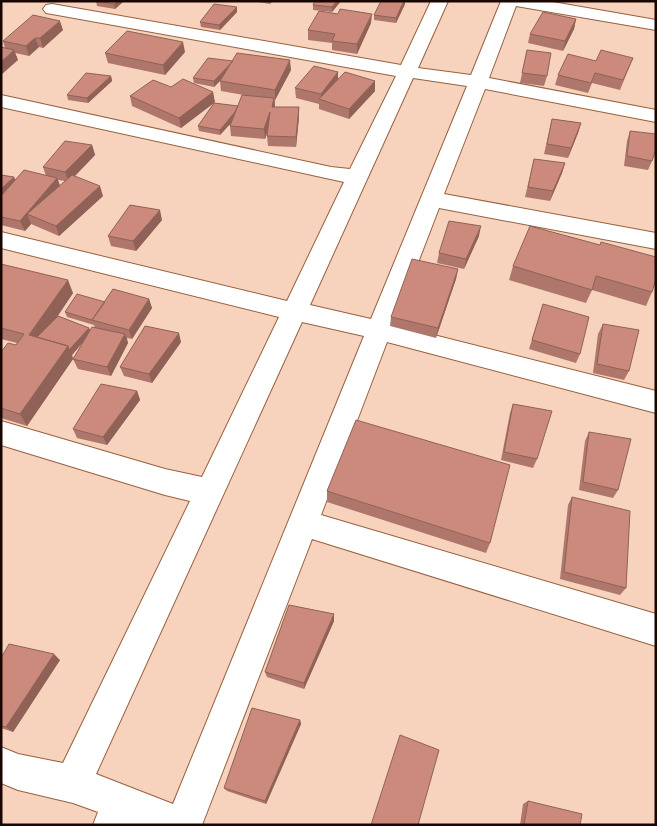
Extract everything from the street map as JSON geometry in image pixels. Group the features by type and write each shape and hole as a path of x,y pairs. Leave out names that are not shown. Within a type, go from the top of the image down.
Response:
{"street":[{"path":"73,784 440,1"},
{"path":"183,825 430,198 510,1"},
{"path":"516,1 656,25"},
{"path":"52,9 407,72 477,82 656,116"},
{"path":"1,101 331,174 357,177"},
{"path":"430,198 656,241"},
{"path":"1,240 261,304 379,330 656,402"},
{"path":"1,433 165,482 210,492"},
{"path":"303,523 656,630"},
{"path":"1,765 18,772 73,784 118,814 179,825"}],"building":[{"path":"99,1 117,1 114,4"},
{"path":"315,1 337,1 332,7 313,5"},
{"path":"381,1 404,1 396,18 374,15"},
{"path":"214,4 237,7 219,25 200,22"},
{"path":"340,9 372,14 357,44 332,41 335,34 308,30 319,11 338,14"},
{"path":"543,12 576,19 565,41 530,34"},
{"path":"33,15 60,21 40,38 35,38 26,46 3,41"},
{"path":"127,31 183,42 163,65 105,53"},
{"path":"1,47 14,50 1,62"},
{"path":"527,50 551,53 547,76 522,73"},
{"path":"601,50 633,58 623,80 595,73 591,83 558,75 568,54 596,61"},
{"path":"237,53 290,60 275,90 220,81"},
{"path":"208,58 233,61 214,81 193,78"},
{"path":"314,66 338,72 321,94 295,88"},
{"path":"345,72 375,81 349,109 319,99"},
{"path":"86,73 111,76 87,98 67,95"},
{"path":"183,79 213,92 179,118 130,96 153,80 171,87"},
{"path":"242,95 274,98 272,107 299,107 296,137 267,136 270,112 264,129 230,126"},
{"path":"214,103 238,106 220,130 198,126"},
{"path":"552,119 581,123 571,148 547,144"},
{"path":"630,131 656,134 656,149 652,161 627,156"},
{"path":"65,141 92,145 65,172 43,167"},
{"path":"534,159 565,163 553,191 528,187"},
{"path":"24,170 57,178 20,221 1,217 1,196"},
{"path":"1,175 14,177 1,189"},
{"path":"72,175 100,186 56,226 27,214"},
{"path":"130,205 160,210 133,241 108,236"},
{"path":"449,221 481,226 466,259 439,253"},
{"path":"530,226 600,245 601,242 656,257 656,279 652,292 596,276 592,290 513,266"},
{"path":"412,259 458,269 438,328 391,317"},
{"path":"1,264 68,280 29,335 68,346 20,414 1,408 1,352 8,343 16,345 24,334 1,328"},
{"path":"113,289 149,299 129,330 92,320"},
{"path":"77,294 105,302 92,320 65,312"},
{"path":"543,304 589,317 580,354 532,340"},
{"path":"58,316 89,328 69,350 68,346 37,337"},
{"path":"603,324 639,330 629,371 597,364"},
{"path":"145,326 179,333 149,374 120,367"},
{"path":"92,327 125,334 107,367 73,359"},
{"path":"101,384 137,391 103,437 73,429"},
{"path":"513,404 552,411 537,459 504,452"},
{"path":"356,420 510,465 490,543 327,491"},
{"path":"589,432 631,439 618,490 583,482"},
{"path":"572,497 630,511 626,588 564,572"},
{"path":"289,605 334,614 304,683 265,672"},
{"path":"9,644 54,654 6,727 1,726 1,658"},
{"path":"252,708 300,720 265,801 224,788"},
{"path":"400,735 439,750 418,825 371,825"},
{"path":"528,801 582,814 580,825 524,825"}]}
